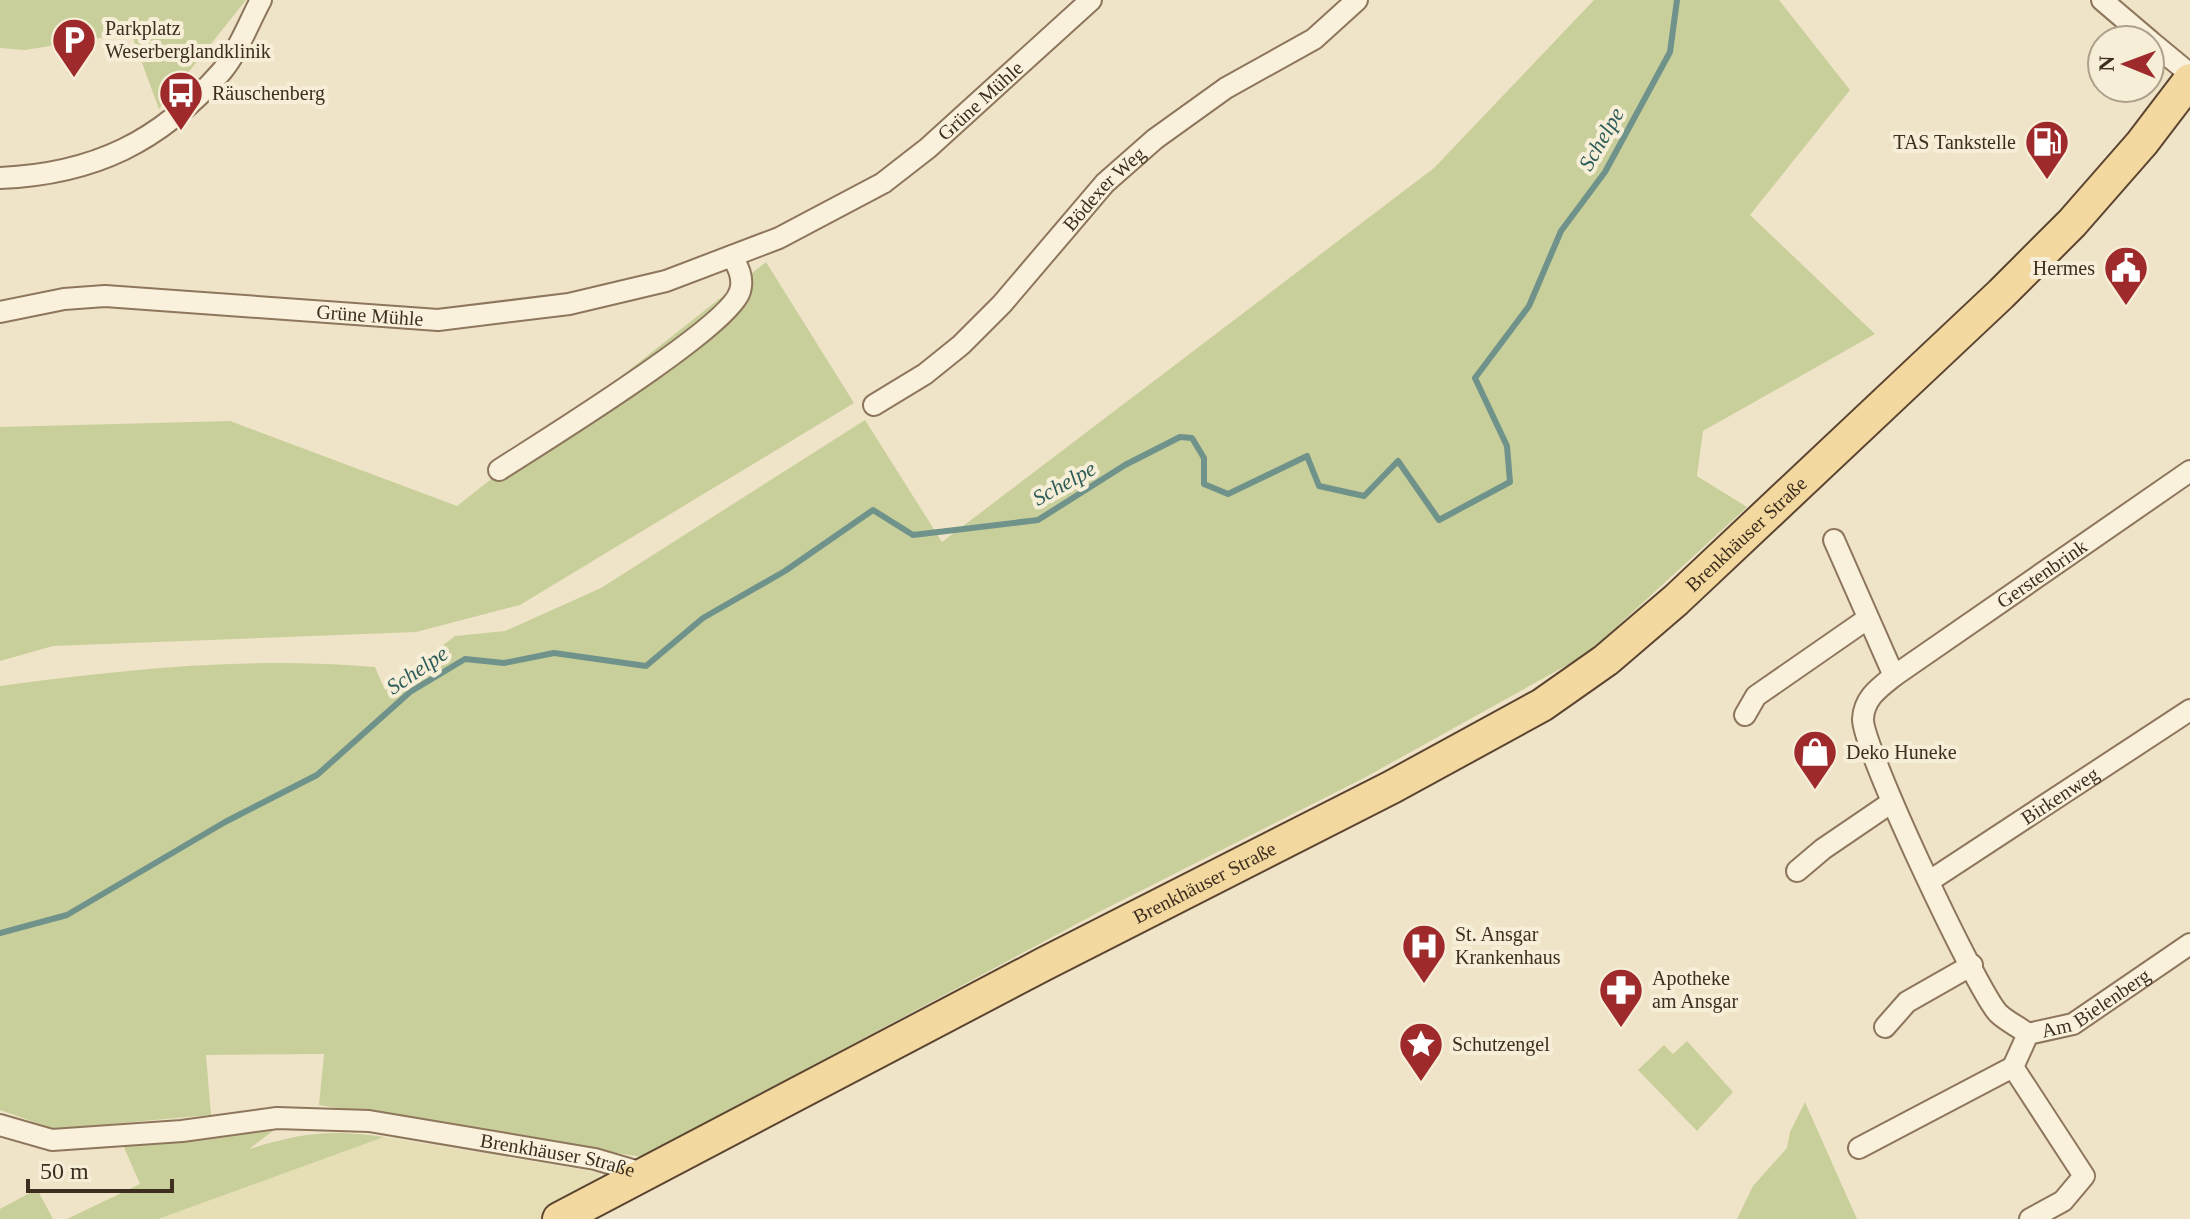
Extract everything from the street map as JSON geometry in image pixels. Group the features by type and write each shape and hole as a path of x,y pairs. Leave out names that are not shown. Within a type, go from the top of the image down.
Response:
{"main road":[{"name":"Brenkhäuser Straße","path":"646,1174 1044,964 1392,787 1542,705 1606,660 1676,600 2001,294 2072,223 2142,143 2190,80"},
{"path":"559,1219 646,1174"}],"street":[{"path":"0,178 38,177 96,164 167,122 224,69 261,0"},
{"name":"Grüne Mühle","path":"0,312 64,299 105,296 404,319 462,318 569,304 666,281 779,238 883,183 928,148 1091,0"},
{"name":"Bödexer Weg","path":"874,405 925,374 961,345 1002,304 1105,183 1155,139 1226,88 1314,39 1357,0"},
{"path":"2102,0 2130,24"},
{"path":"2166,54 2190,74"},
{"path":"499,470 665,360 726,312 740,292 741,273 732,256"},
{"name":"Gerstenbrink","path":"2028,1034 1998,1013 1972,965 1892,802 1868,746 1863,719 1871,694 1894,676 2190,471"},
{"path":"1834,540 1894,676"},
{"path":"1745,715 1756,696 1867,619"},
{"name":"Birkenweg","path":"1931,880 2190,710"},
{"path":"1797,871 1823,849 1892,802"},
{"name":"Am Bielenberg","path":"2013,1067 2028,1034 2073,1024 2190,944"},
{"path":"1885,1027 1907,1002 1972,965"},
{"path":"1859,1148 2013,1067 2084,1176 2063,1201 2030,1219"},
{"name":"Brenkhäuser Straße","path":"0,1125 52,1140 182,1131 277,1118 369,1121 595,1159 646,1174"}],"shaded area":[{"path":"384,1137 602,1173 568,1219 158,1219"}],"green space":[{"path":"0,0 246,0 159,109 131,33 25,50 0,48"},
{"path":"1594,0 1779,0 1850,90 1750,215 1875,334 1703,431 1697,476 1747,507 1587,654 1364,778 1101,911 642,1157 319,1105 324,1054 206,1055 211,1115 54,1129 0,1110 0,686 188,666 281,663 375,667 385,690 455,636 505,631 601,588 865,420 942,542 1434,168"},
{"path":"766,262 854,403 520,605 416,632 53,646 0,661 0,427 230,421 457,506"},
{"path":"1687,1041 1733,1092 1697,1131 1638,1070 1664,1045 1673,1054"},
{"path":"1805,1102 1857,1219 1737,1219 1753,1186 1787,1148 1790,1132"},
{"path":"277,1128 249,1149 315,1134 384,1137 158,1219 67,1219 140,1184 123,1145"},
{"path":"37,1189 53,1219 0,1219 0,1209"}],"waterway":[{"name":"Schelpe","path":"0,933 67,915 225,822 317,775 410,692 465,659 504,663 554,653 646,666 703,618 785,571 873,510 913,535 1038,520 1125,465 1180,437 1192,438 1204,458 1204,484 1228,494 1307,456 1319,486 1364,496 1398,461 1439,520 1510,482 1507,446 1475,378 1529,306 1561,231 1605,172 1670,52 1677,0"}],"place":[{"name":"Parkplatz Weserberglandklinik","path":"74,79"},
{"name":"Räuschenberg","path":"181,132"},
{"name":"TAS Tankstelle","path":"2047,181"},
{"name":"Hermes","path":"2126,307"},
{"name":"Deko Huneke","path":"1815,791"},
{"name":"St. Ansgar Krankenhaus","path":"1424,985"},
{"name":"Apotheke am Ansgar","path":"1621,1029"},
{"name":"Schutzengel","path":"1421,1083"}]}
